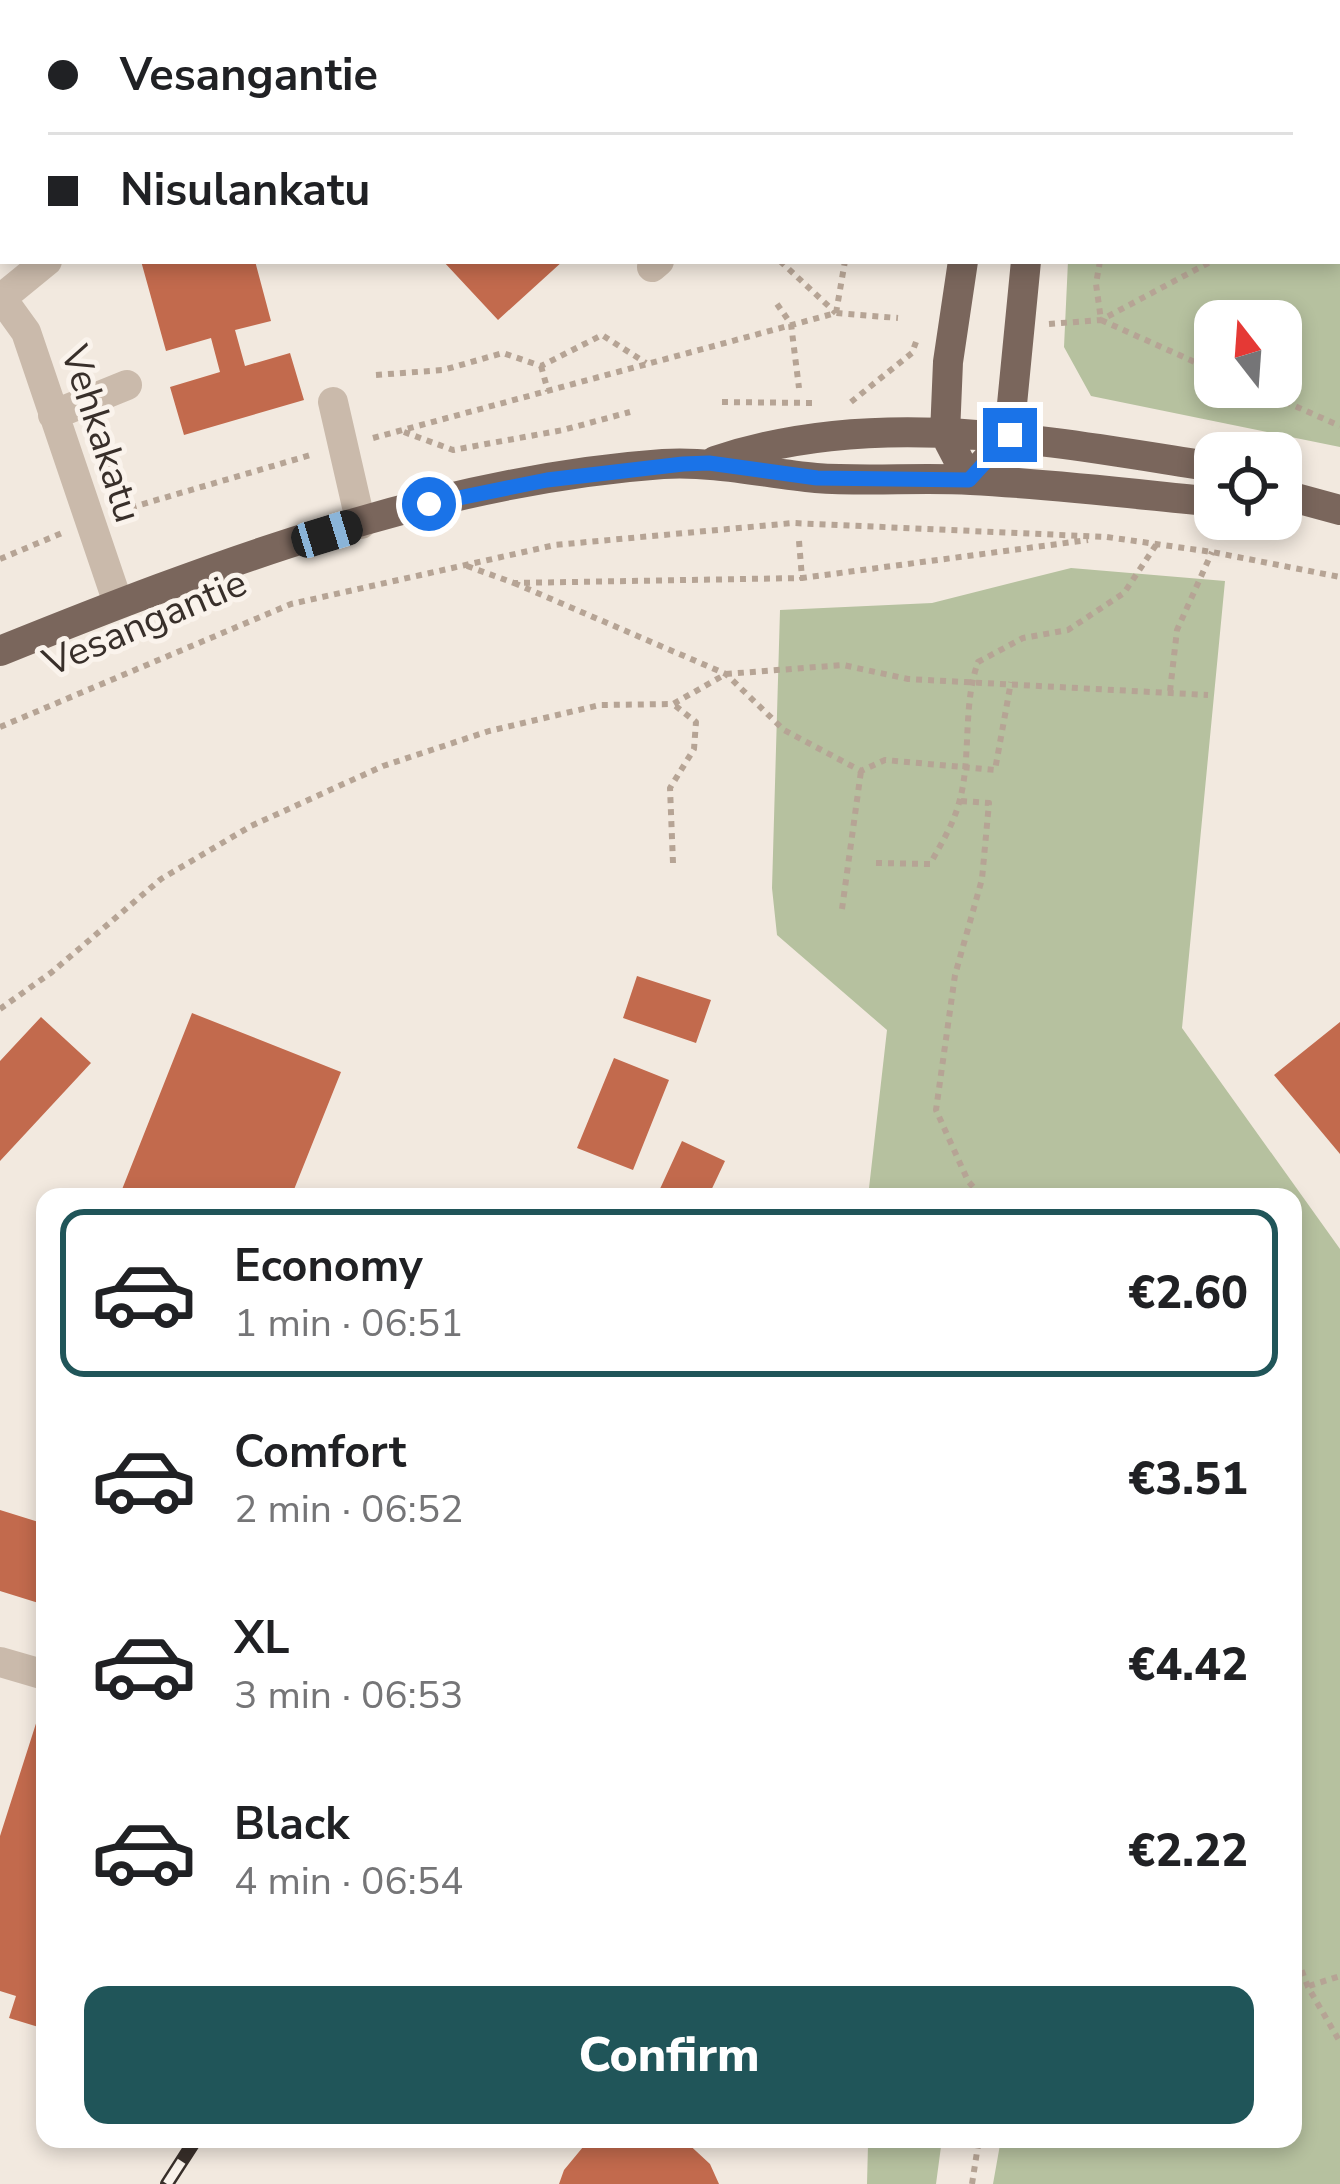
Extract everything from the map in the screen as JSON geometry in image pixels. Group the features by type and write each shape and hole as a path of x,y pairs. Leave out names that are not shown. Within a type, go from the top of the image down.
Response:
{"main road":[{"path":"963,264 948,362 945,434 969,480 1010,435 1026,264"},
{"name":"Vesangantie","path":"709,463 753,448 834,434 945,434 1010,435 1194,464"},
{"name":"Vesangantie","path":"0,651 118,604 429,504 547,480 658,465 709,463 817,478 969,480 1194,500"},
{"path":"1302,500 1340,510"}],"street":[{"path":"2,297 43,264"},
{"name":"Vehkakatu","path":"2,297 26,332 118,604"},
{"path":"53,415 127,385"},
{"path":"333,402 361,524"},
{"path":"0,1663 36,1673"}],"path":[{"path":"783,264 836,313"},
{"path":"836,313 844,264"},
{"path":"1099,264 1096,284 1101,320"},
{"path":"1034,326 1101,320 1206,264"},
{"path":"777,304 790,324 799,388"},
{"path":"0,559 88,521 790,324 836,313 898,318"},
{"path":"1101,320 1194,361"},
{"path":"376,375 443,370 503,353 541,366 602,335 647,364"},
{"path":"850,403 912,353 917,338"},
{"path":"541,366 548,391"},
{"path":"722,402 828,403"},
{"path":"1298,408 1340,427"},
{"path":"401,431 453,450 630,412"},
{"name":"Vesangantie","path":"0,727 291,604 555,545 793,523 1107,537"},
{"path":"514,583 802,578 1107,537 1340,577"},
{"path":"799,541 802,578"},
{"path":"876,863 930,863 960,801 971,682 978,662 1023,638 1069,630 1124,593 1156,545"},
{"path":"1170,691 1178,630 1212,552"},
{"path":"463,565 726,674 784,730 861,771"},
{"path":"0,1009 52,972 160,879 251,826 383,766 489,731 600,705 673,704 726,674 843,665 908,679 1208,695"},
{"path":"861,771 885,760 995,770 1011,682"},
{"path":"673,704 696,722 694,749 670,788 673,863"},
{"path":"842,909 861,771"},
{"path":"960,801 989,803 989,832 982,879 955,975 935,1111 974,1188"},
{"path":"1302,1971 1340,2042"},
{"path":"1308,1987 1340,1976"},
{"path":"972,2184 978,2148"}],"green space":[{"path":"1068,264 1340,264 1340,447 1302,439 1302,432 1267,432 1091,396 1064,347"},
{"path":"1071,568 1225,581 1182,1028 1296,1188 869,1188 887,1030 777,935 772,888 780,610 932,603"},
{"path":"1302,1196 1340,1249 1340,2184 993,2184 999,2148 1302,2148"},
{"path":"868,2148 941,2148 936,2184 867,2184"}],"building":[{"path":"142,264 256,264 271,321 235,330 245,366 290,353 304,400 184,435 170,387 220,372 211,338 166,351"},
{"path":"446,264 560,264 498,320"},
{"path":"637,976 711,1000 696,1043 623,1018"},
{"path":"192,1013 341,1072 295,1188 123,1188"},
{"path":"41,1017 91,1063 0,1161 0,1061"},
{"path":"1340,1022 1340,1154 1274,1075"},
{"path":"614,1058 669,1080 633,1170 577,1148"},
{"path":"682,1141 725,1161 712,1188 660,1188"},
{"path":"0,1510 36,1521 36,1602 0,1591"},
{"path":"36,1724 36,2026 9,2018 16,1996 0,1991 0,1836"},
{"path":"582,2148 693,2148 710,2164 719,2184 559,2184"}],"railway":[{"path":"167,2184 190,2148"}],"route":[{"path":"429,504 547,480 658,465 709,463 817,478 969,480 1010,435"}]}
